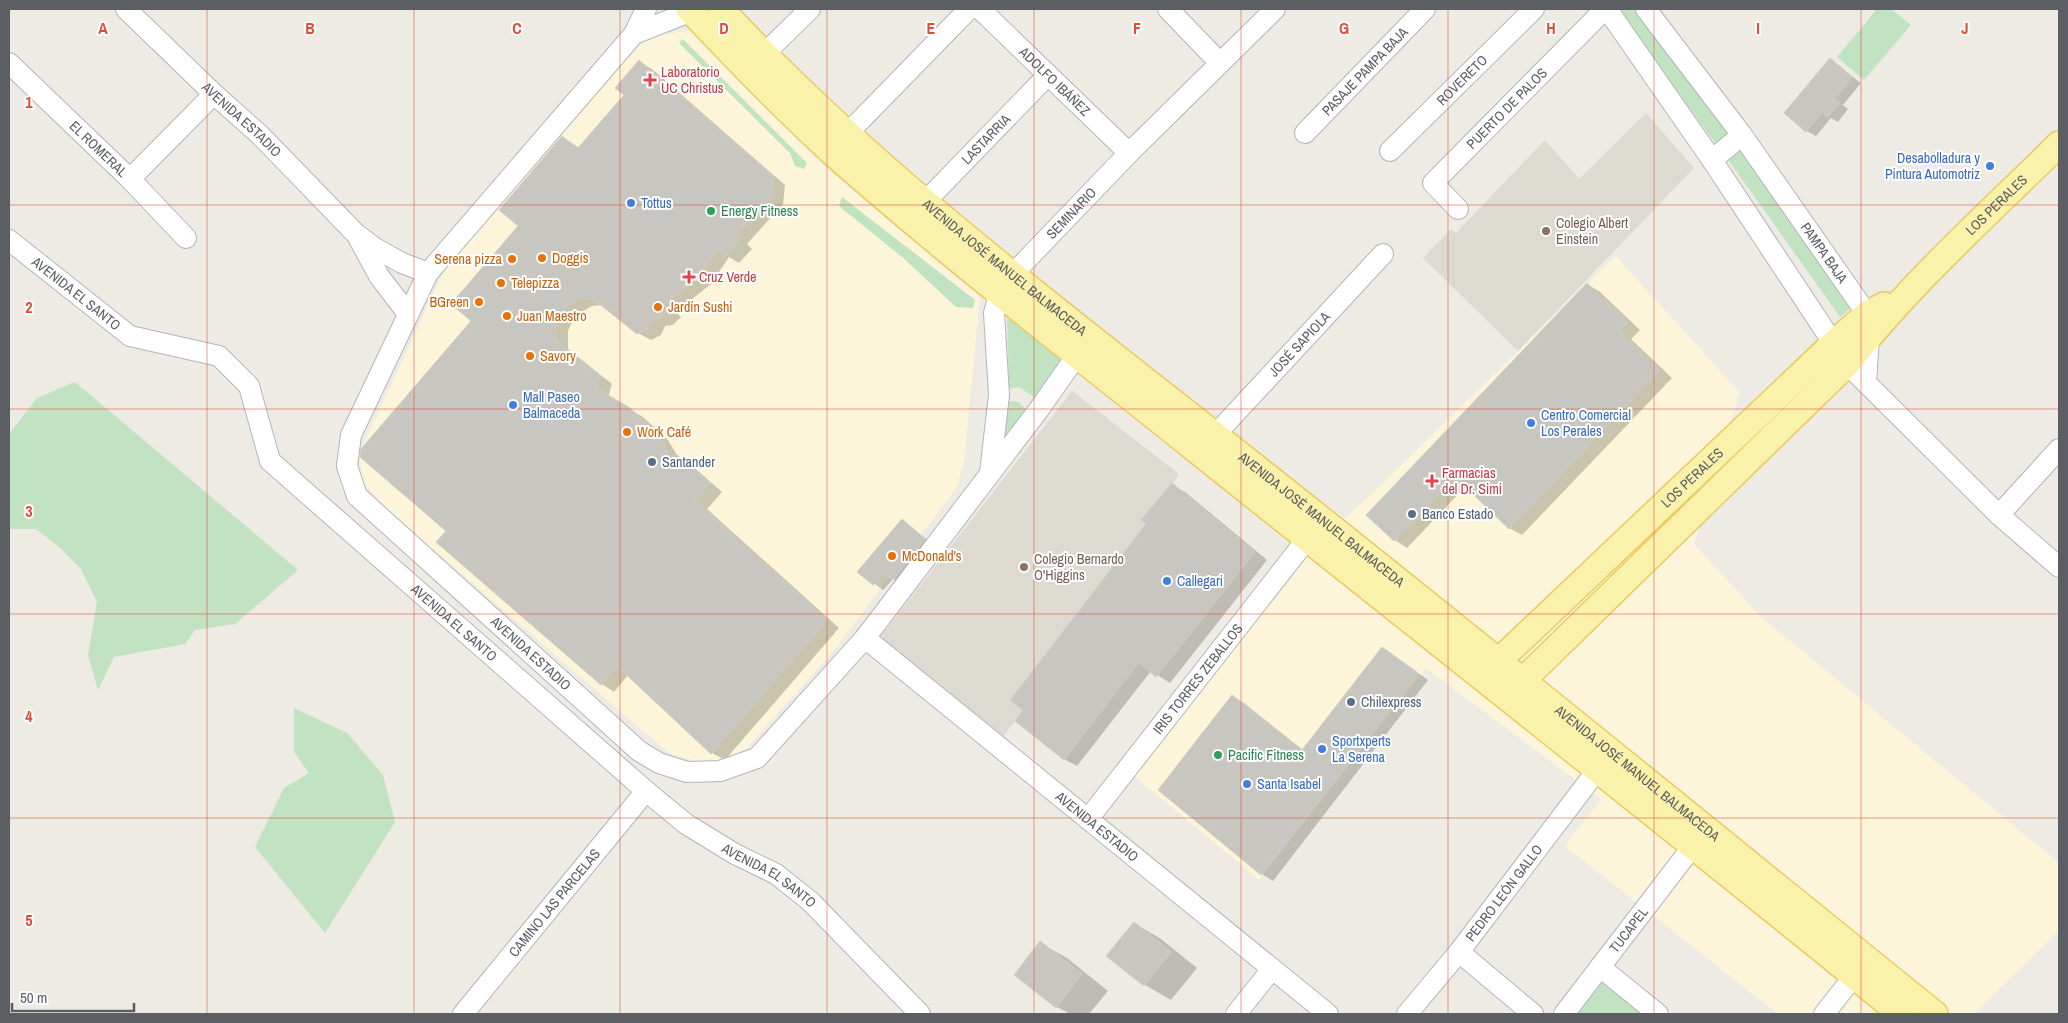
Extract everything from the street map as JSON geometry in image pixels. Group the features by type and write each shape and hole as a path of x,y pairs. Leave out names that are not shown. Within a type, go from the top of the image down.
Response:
{"main road":[{"name":"AVENIDA JOSÉ MANUEL BALMACEDA","path":"704,12 764,54 847,134 924,203 1077,355 1307,539 1489,670 1935,1014"},
{"name":"AVENIDA JOSÉ MANUEL BALMACEDA","path":"704,12 769,91 832,153 1006,284 1215,435 1489,670"},
{"name":"LOS PERALES","path":"1489,670 1834,343 1868,325 1912,290 2059,144"},
{"name":"LOS PERALES","path":"1514,689 1847,364 1868,325"},
{"path":"1627,539 1627,552 1632,558 1643,562"},
{"name":"AVENIDA JOSÉ MANUEL BALMACEDA","path":"1514,689 1598,769 1901,1014"}],"street":[{"name":"AVENIDA ESTADIO","path":"126,9 214,94 260,135 355,233 375,248 395,259 428,273"},
{"name":"AVENIDA ESTADIO","path":"646,9 634,34 428,273 351,435 347,466 357,496 640,752 659,763 687,772 720,771 757,758 865,638 990,474 1077,355"},
{"path":"764,54 810,9"},
{"path":"847,134 969,9"},
{"name":"ADOLFO IBÁÑEZ","path":"980,9 1129,153"},
{"path":"1168,9 1220,62"},
{"name":"SEMINARIO","path":"1006,284 1129,153 1275,9"},
{"name":"PASAJE PAMPA BAJA","path":"1305,133 1426,9"},
{"name":"ROVERETO","path":"1390,151 1534,9"},
{"path":"1606,9 1712,160 1847,364 1999,515 2059,567"},
{"name":"PUERTO DE PALOS","path":"1458,209 1433,183 1606,9"},
{"name":"PAMPA BAJA","path":"1646,9 1742,135 1868,325"},
{"name":"AVENIDA ESTADIO","path":"634,34 704,12"},
{"name":"EL ROMERAL","path":"9,62 130,179 186,238"},
{"name":"LASTARRIA","path":"924,203 1048,75"},
{"path":"130,179 214,94"},
{"path":"1712,160 1742,135"},
{"name":"AVENIDA ESTADIO","path":"355,233 379,276 408,314"},
{"name":"AVENIDA EL SANTO","path":"9,240 130,336 219,356 250,386 270,461 686,824 735,854 776,874 810,901 920,1014"},
{"name":"JOSÉ SAPIOLA","path":"1215,435 1383,254"},
{"path":"990,474 999,395 994,313 1006,284"},
{"path":"1866,383 1868,325"},
{"path":"1999,515 2059,449"},
{"name":"IRIS TORRES ZEBALLOS","path":"1088,819 1307,539"},
{"name":"AVENIDA ESTADIO","path":"865,638 1328,1014"},
{"name":"PEDRO LEÓN GALLO","path":"1407,1014 1459,952 1598,769"},
{"name":"CAMINO LAS PARCELAS","path":"463,1014 646,791"},
{"name":"TUCAPEL","path":"1564,1014 1693,846"},
{"path":"1459,952 1533,1014"},
{"path":"1600,967 1658,1014"},
{"path":"1236,1014 1272,969"},
{"path":"1824,1014 1854,976"}],"shaded area":[{"path":"692,30 814,157 980,297 964,462 957,487 836,648 746,749 724,761 698,762 670,754 383,506 363,482 359,454 445,269 634,38"},
{"name":"Colegio Albert Einstein","path":"1646,113 1694,168 1518,351 1423,258 1451,229 1456,233 1545,140 1579,179"},
{"path":"1616,256 1740,393 1694,544 1761,617 2059,863 2059,931 1974,1014 1778,1014 1565,846 1601,799 1426,668 1259,880 1133,775 1297,566"},
{"name":"Colegio Bernardo O'Higgins","path":"1072,391 1179,474 1146,524 1010,699 1023,710 1003,737 877,641"}],"green space":[{"path":"1615,9 1635,9 1860,300 1840,317 1737,172"},
{"path":"1877,9 1891,9 1911,25 1864,80 1837,57"},
{"path":"683,39 807,163 804,169 795,166 790,153 679,43"},
{"path":"842,197 975,300 973,308 956,307 902,257 839,206"},
{"path":"1007,317 1066,359 1038,400 1019,387 1009,389"},
{"path":"75,382 298,570 235,624 195,630 185,644 114,657 98,690 88,655 97,602 81,569 60,548 36,529 9,529 9,434 37,398"},
{"path":"1009,401 1019,402 1027,411 999,454"},
{"path":"294,708 347,733 383,775 395,822 325,933 255,847 284,788 309,773 294,752"},
{"path":"1602,976 1649,1014 1568,1014"}],"building":[{"path":"1830,58 1852,77 1834,99 1840,103 1828,117 1822,112 1806,132 1784,113"},
{"name":"Mall Paseo Balmaceda","path":"639,60 773,176 771,197 735,236 740,240 725,257 717,249 698,277 664,304 669,309 660,318 652,319 648,328 637,334 592,298 579,299 567,306 559,315 555,324 556,341 600,376 596,388 630,408 655,432 671,460 676,454 710,483 695,501 827,620 711,754 617,666 601,685 436,542 446,531 360,457 361,449 471,321 451,304 518,226 499,210 562,136 577,149 624,95 615,88"},
{"name":"Centro Comercial Los Perales","path":"1587,283 1628,322 1619,331 1660,370 1509,529 1455,477 1394,541 1366,515"},
{"name":"Callegari","path":"1172,483 1255,552 1156,677 1139,662 1064,760 1015,721 1023,710 1010,700 1146,524 1141,520"},
{"name":"McDonald's","path":"902,519 925,539 893,580 884,573 873,585 857,572"},
{"name":"Santa Isabel","path":"1382,647 1418,673 1261,875 1158,790 1232,695 1302,750"},
{"path":"1134,922 1171,952 1144,986 1106,956"},
{"path":"1040,941 1082,974 1056,1008 1014,975"}],"place":[{"name":"Laboratorio UC Christus","path":"650,80"},
{"name":"Desabolladura y Pintura Automotriz","path":"1990,166"},
{"name":"Tottus","path":"631,203"},
{"name":"Energy Fitness","path":"711,211"},
{"name":"Colegio Albert Einstein","path":"1546,231"},
{"name":"Doggis","path":"542,258"},
{"name":"Serena pizza","path":"512,259"},
{"name":"Cruz Verde","path":"689,277"},
{"name":"Telepizza","path":"501,283"},
{"name":"BGreen","path":"479,302"},
{"name":"Jardín Sushi","path":"658,307"},
{"name":"Juan Maestro","path":"507,316"},
{"name":"Savory","path":"530,356"},
{"name":"Mall Paseo Balmaceda","path":"513,405"},
{"name":"Centro Comercial Los Perales","path":"1531,423"},
{"name":"Work Café","path":"627,432"},
{"name":"Santander","path":"652,462"},
{"name":"Farmacias del Dr. Simi","path":"1432,481"},
{"name":"Banco Estado","path":"1412,514"},
{"name":"McDonald's","path":"892,556"},
{"name":"Colegio Bernardo O'Higgins","path":"1024,567"},
{"name":"Callegari","path":"1167,581"},
{"name":"Chilexpress","path":"1351,702"},
{"name":"Sportxperts La Serena","path":"1322,749"},
{"name":"Pacific Fitness","path":"1218,755"},
{"name":"Santa Isabel","path":"1247,784"}]}
